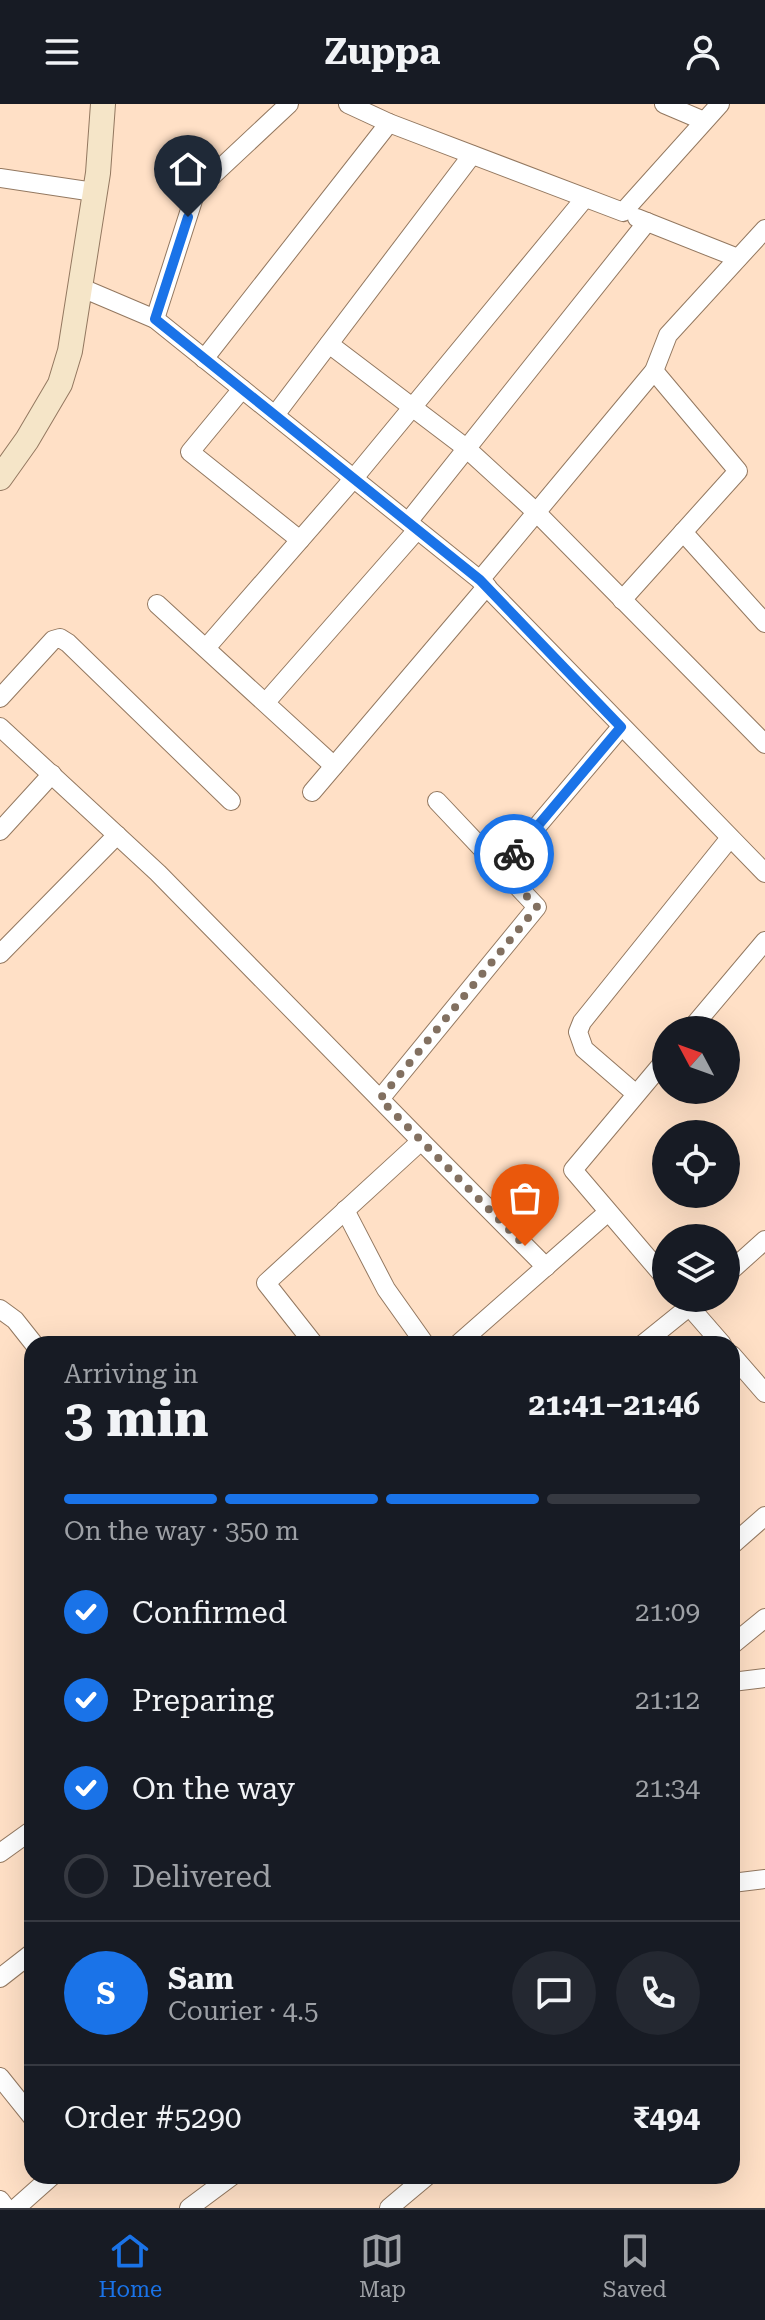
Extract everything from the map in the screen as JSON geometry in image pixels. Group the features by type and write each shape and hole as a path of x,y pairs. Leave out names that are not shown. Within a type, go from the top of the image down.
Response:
{"street":[{"path":"0,478 60,384 70,351 82,288 103,104"},
{"path":"155,319 196,191 289,104"},
{"path":"348,104 389,123 738,258"},
{"path":"664,104 704,121"},
{"path":"623,212 720,104"},
{"path":"204,359 389,123"},
{"path":"275,415 472,155"},
{"path":"0,178 94,192"},
{"path":"206,648 354,478 585,198"},
{"path":"266,702 412,526 466,448 647,222"},
{"path":"312,792 484,583 536,512 654,371 668,335 765,229"},
{"path":"82,288 155,319 484,583 765,873"},
{"path":"329,344 466,448 536,512 765,744"},
{"path":"622,600 738,471 654,371"},
{"path":"242,389 190,452 300,540"},
{"path":"683,532 765,623"},
{"path":"157,604 334,766"},
{"path":"0,698 53,640 60,638 231,801"},
{"path":"0,727 158,873 546,1267"},
{"path":"501,869 621,727"},
{"path":"0,831 52,774"},
{"path":"380,1099 537,907 437,801"},
{"path":"0,954 117,835"},
{"path":"636,1094 584,1049 578,1032 582,1022 730,838"},
{"path":"702,1016 765,941"},
{"path":"652,1075 573,1170 652,1263"},
{"path":"308,1336 266,1283 421,1141"},
{"path":"345,1210 386,1289 419,1336"},
{"path":"467,1336 608,1212"},
{"path":"740,1262 765,1240"},
{"path":"0,1309 15,1320 28,1336"},
{"path":"652,1336 678,1312"},
{"path":"698,1312 716,1336"},
{"path":"740,1365 753,1381"},
{"path":"740,1538 765,1516"},
{"path":"740,1638 765,1618"},
{"path":"740,1681 765,1678"},
{"path":"2,1847 24,1835"},
{"path":"740,1882 765,1879"},
{"path":"0,1978 24,1959"},
{"path":"0,2077 24,2107"},
{"path":"16,2208 43,2184"},
{"path":"189,2208 221,2184"},
{"path":"389,2208 418,2184"},
{"path":"0,2200 6,2208"}],"way so far":[{"path":"514,854 501,869 537,907 380,1099 525,1246"}],"route":[{"path":"188,217 155,319 480,580 621,727 514,854"}]}
